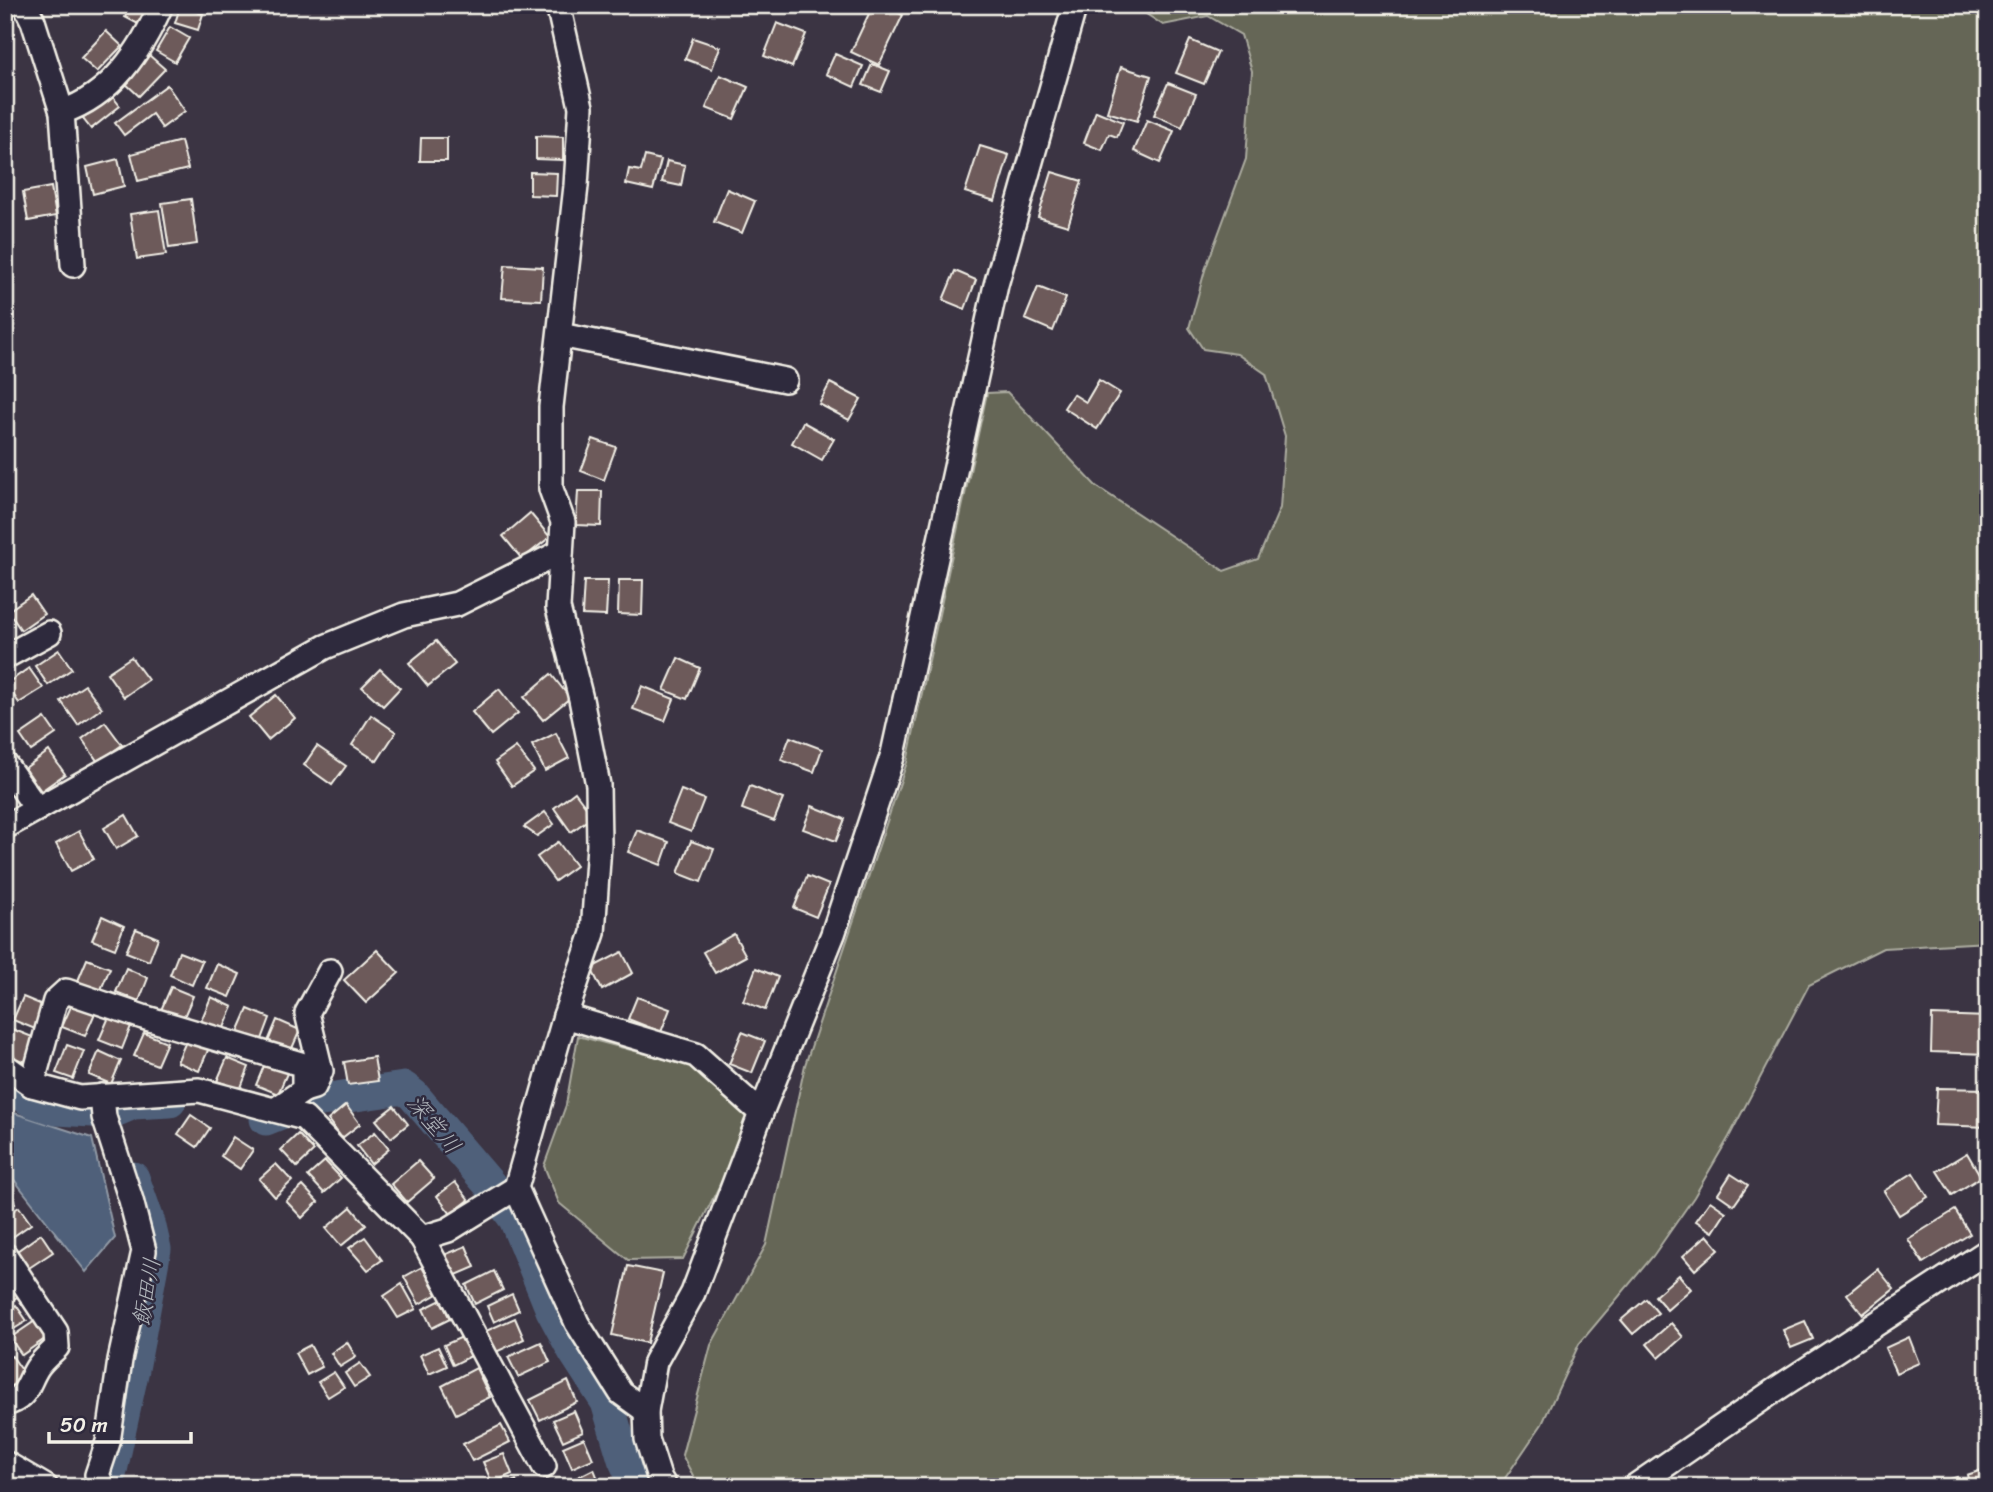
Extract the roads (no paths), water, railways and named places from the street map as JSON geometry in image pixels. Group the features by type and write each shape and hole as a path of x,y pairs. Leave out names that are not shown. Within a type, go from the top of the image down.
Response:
{"street":[{"path":"25,5 33,21 62,112 73,265"},
{"path":"62,112 73,108 105,86 130,64 161,5"},
{"path":"558,5 581,107 576,186 551,407 551,489 563,522 558,608 582,699 598,785 599,845 593,933 565,1017 516,1188 577,1323 621,1394 646,1411"},
{"path":"665,1487 647,1440 646,1411 655,1362 693,1293 833,934 893,754 996,285 1075,5"},
{"path":"560,335 785,380"},
{"path":"5,827 325,647 404,615 457,604 561,552"},
{"path":"5,657 50,632"},
{"path":"5,764 37,809"},
{"path":"275,1110 304,1090 314,1087 321,1071 307,1013 330,971"},
{"path":"32,1085 55,1001 66,991 304,1065 304,1090"},
{"path":"565,1017 696,1055 761,1113"},
{"path":"5,1066 32,1085 103,1106 198,1090 304,1118 422,1238 544,1466"},
{"path":"103,1106 144,1251 120,1360 108,1442 97,1475 103,1487"},
{"path":"422,1238 448,1230 516,1188"},
{"path":"1634,1487 1777,1388 1988,1251"},
{"path":"5,1255 56,1332 57,1347 38,1366 26,1393 15,1402 5,1404"},
{"path":"5,1463 46,1487"}],"water":[{"path":"5,1110 92,1138 115,1238 86,1272 5,1168"}],"waterway":[{"name":"深堂川","path":"5,1085 32,1101 56,1109 112,1112 133,1103 170,1101"},
{"name":"深堂川","path":"266,1119 308,1102 404,1088 413,1095 490,1185 515,1219 552,1310 574,1351 607,1402 624,1459 637,1487"},
{"name":"飯田川","path":"110,1475 155,1249 133,1178"}]}
